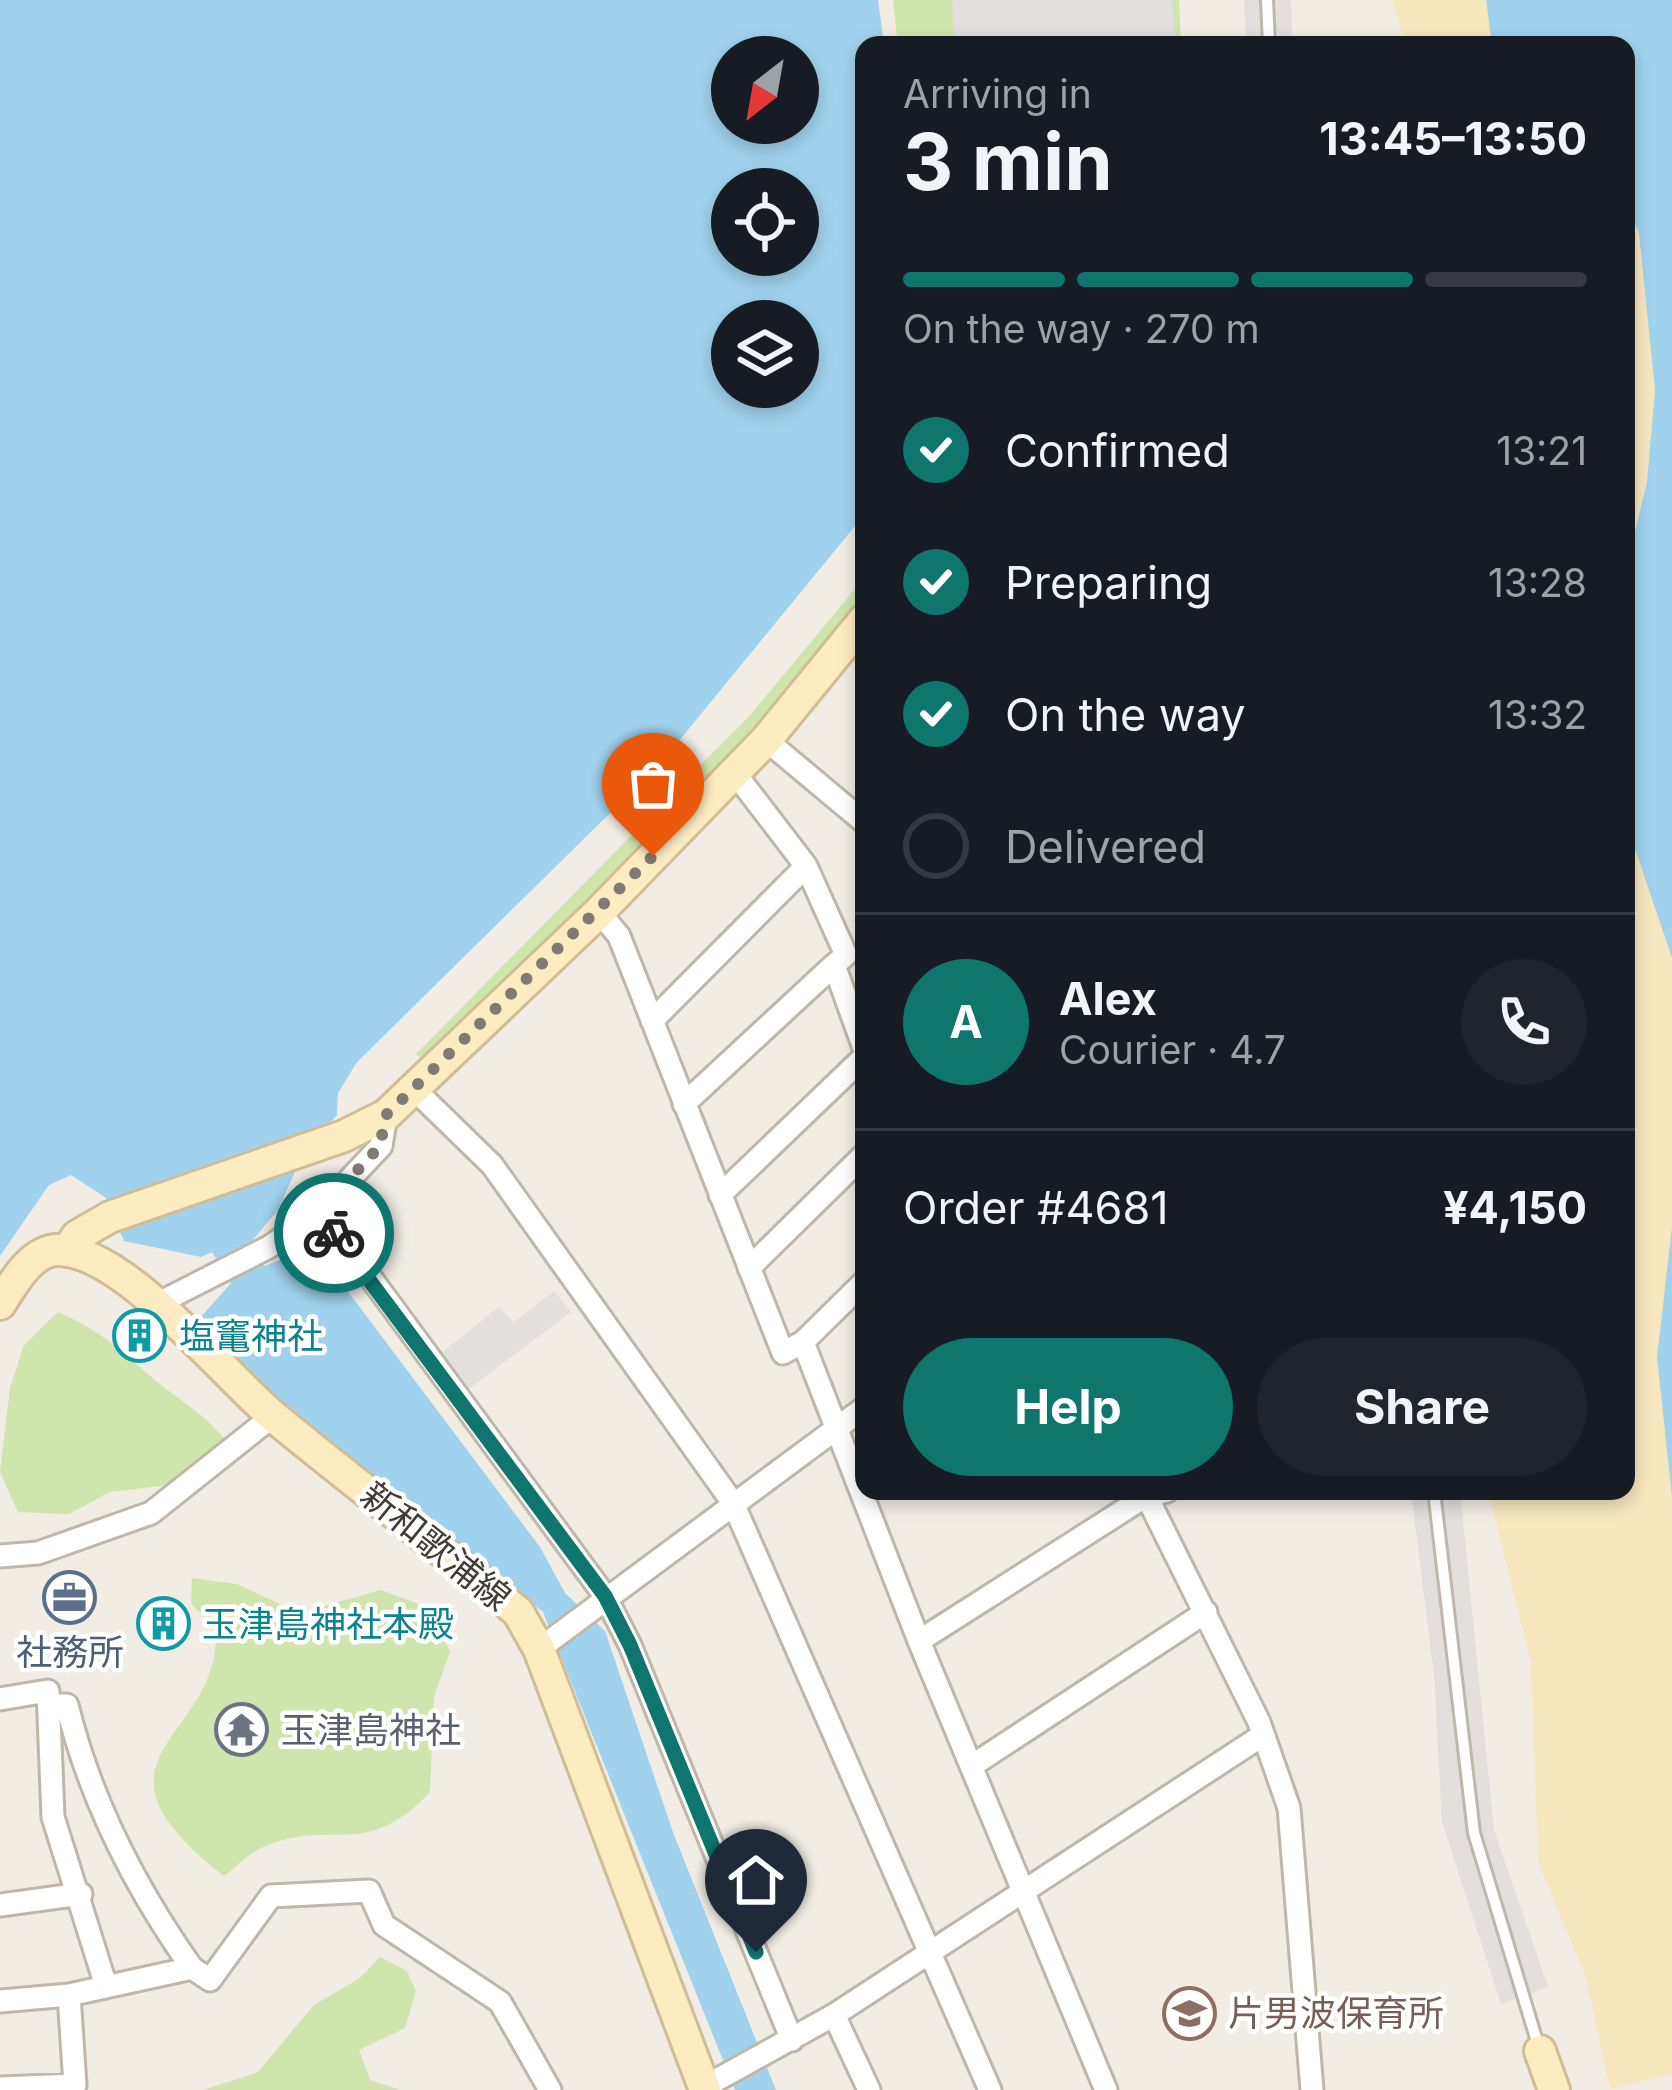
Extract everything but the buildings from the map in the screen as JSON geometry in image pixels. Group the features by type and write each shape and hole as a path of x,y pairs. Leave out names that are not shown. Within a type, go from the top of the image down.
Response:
{"main road":[{"path":"0,1304 37,1256 67,1251 77,1236 110,1216 344,1136 386,1115 598,912 766,740 855,631"},
{"name":"新和歌浦線","path":"67,1251 114,1273 155,1305 273,1416 518,1612 545,1644 712,2085"},
{"path":"1540,2051 1553,2090"}],"street":[{"path":"766,740 855,814"},
{"path":"734,772 806,866 848,957 855,997"},
{"path":"652,1021 806,866"},
{"path":"598,912 619,936 782,1353 803,1342 855,1291"},
{"path":"685,1103 848,957"},
{"path":"720,1195 855,1067"},
{"path":"416,1091 492,1165 733,1503 990,2090"},
{"path":"155,1305 268,1246 317,1214 380,1146 386,1115"},
{"path":"749,1268 855,1164"},
{"path":"317,1214 404,1321 630,1645 792,2040"},
{"path":"803,1342 855,1471"},
{"path":"545,1644 855,1413"},
{"path":"0,1556 38,1553 151,1513 273,1416"},
{"path":"866,1500 919,1641 1106,2090"},
{"path":"919,1641 1141,1500"},
{"path":"1155,1500 1259,1721 1260,1736 1289,1808 1312,2090"},
{"path":"973,1765 1206,1612"},
{"path":"0,1699 49,1691 52,1803 106,1986"},
{"path":"51,1706 67,1705 94,1793 160,1923 192,1968 210,1980 272,1896 369,1891 384,1925 500,2002 550,2090"},
{"path":"712,2085 769,2055 1026,1892 1260,1736"},
{"path":"52,1803 94,1793"},
{"path":"0,1905 81,1894"},
{"path":"0,2002 69,1995 192,1968"},
{"path":"0,2088 75,2085 69,1995"},
{"path":"834,2014 869,2090"}],"lane":[{"path":"1267,0 1269,36"},
{"path":"1435,1500 1474,1833 1540,2051"}],"green space":[{"path":"893,0 1179,0 1181,36 897,36"},
{"path":"855,589 855,608 720,766 428,1064 416,1054 751,714"},
{"path":"58,1312 110,1342 227,1442 177,1484 110,1492 69,1514 18,1512 0,1472 10,1388 24,1345"},
{"path":"192,1578 237,1584 299,1613 381,1590 427,1607 450,1652 434,1696 430,1792 386,1826 348,1835 287,1839 258,1850 224,1876 179,1835 158,1802 154,1774 212,1666 216,1627 191,1604"},
{"path":"380,1957 407,1971 416,1991 405,2028 359,2050 370,2080 401,2090 203,2090 258,2072 314,2005 360,1978"}],"sand":[{"path":"1392,0 1525,0 1527,36 1403,36"},
{"path":"1635,86 1672,108 1672,2074 1610,2089 1585,1975 1538,1862 1531,1661 1490,1500 1635,1500"}],"shaded area":[{"path":"952,0 1172,0 1175,36 954,36"},
{"path":"1244,0 1291,0 1292,36 1246,36"},
{"path":"554,1291 571,1312 467,1390 439,1355 499,1307 514,1322"},
{"path":"1412,1500 1461,1500 1494,1830 1548,1987 1501,2004 1442,1822 1434,1675"}],"water":[{"path":"0,0 878,0 883,36 855,36 855,526 660,764 357,1062 338,1093 337,1115 302,1156 278,1210 251,1242 265,1266 313,1245 540,1547 565,1593 605,1631 674,1835 776,2090 735,2090 543,1612 315,1435 199,1319 231,1283 212,1252 201,1257 124,1241 106,1198 71,1175 49,1185 0,1256"},
{"path":"1486,0 1672,0 1672,958 1635,849 1635,532 1647,482 1655,390 1635,224 1635,36 1491,36"},
{"path":"1672,1227 1672,1497 1657,1357"}],"way so far":[{"path":"334,1233 317,1214 380,1146 386,1115 416,1091 653,856"}],"place":[{"name":"塩竃神社","path":"140,1336"},
{"name":"社務所","path":"70,1597"},
{"name":"玉津島神社本殿","path":"163,1624"},
{"name":"玉津島神社","path":"242,1730"},
{"name":"片男波保育所","path":"1189,2013"}],"route":[{"path":"334,1233 473,1413 605,1596 630,1645 756,1952"}]}
